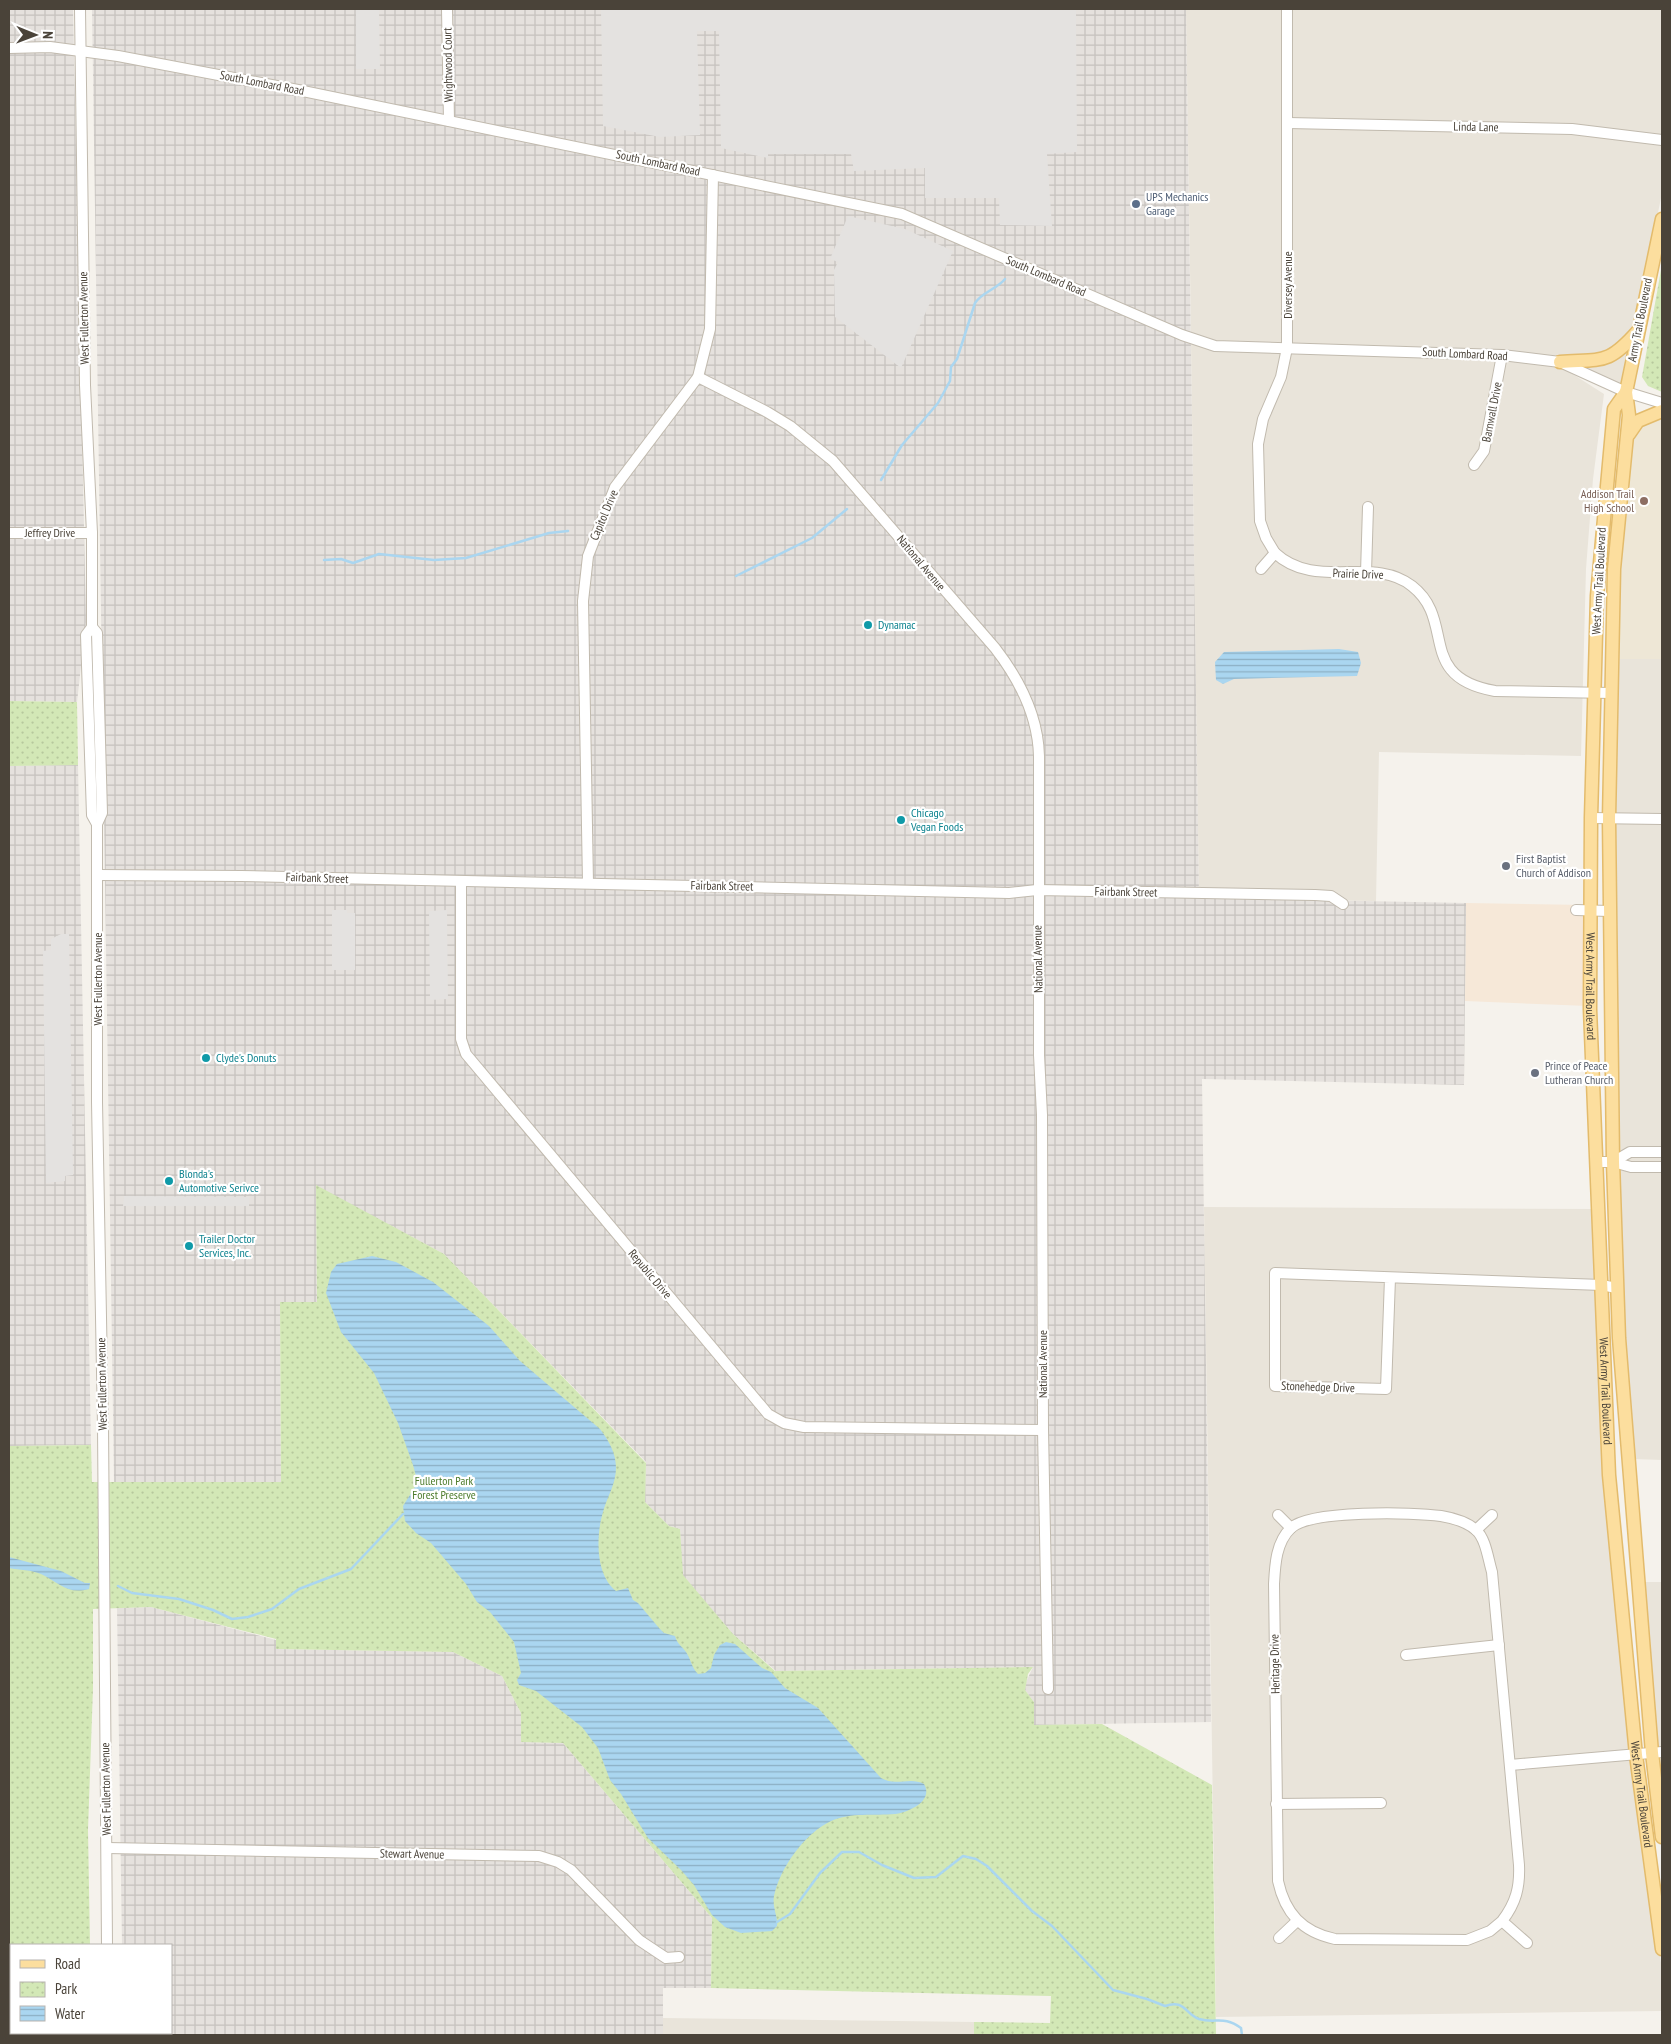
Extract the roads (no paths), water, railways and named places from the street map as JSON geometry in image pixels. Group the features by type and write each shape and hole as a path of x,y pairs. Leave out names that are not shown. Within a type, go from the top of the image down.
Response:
{"main road":[{"name":"Army Trail Boulevard","path":"1626,392 1662,218"},
{"path":"1560,362 1608,359 1621,350 1638,331"},
{"name":"West Army Trail Boulevard","path":"1626,392 1629,415 1614,569 1609,819 1610,988 1616,1288 1630,1475 1657,1753 1662,1837"},
{"name":"West Army Trail Boulevard","path":"1626,392 1614,409 1599,567 1591,818 1590,989 1609,1475 1636,1755 1662,1949"},
{"path":"1627,436 1638,421 1662,411"},
{"path":"1599,567 1614,569"},
{"path":"1590,989 1610,988"},
{"path":"1591,1028 1611,1028"},
{"path":"1609,1475 1630,1475"}],"street":[{"name":"West Fullerton Avenue","path":"80,9 85,384 92,533 92,627 96,633 102,813 97,824 97,1102 107,1944"},
{"name":"Wrightwood Court","path":"447,9 449,121"},
{"name":"Diversey Avenue","path":"1275,553 1266,538 1260,521 1258,444 1264,419 1293,348 1287,9"},
{"name":"South Lombard Road","path":"9,48 50,47 118,56 293,89 902,214 1182,335 1215,346 1502,355 1560,362 1626,392 1662,403"},
{"name":"Linda Lane","path":"1288,123 1572,129 1662,140"},
{"name":"Capitol Drive","path":"588,883 583,602 588,556 613,491 698,377 710,329 713,175"},
{"name":"Barnwall Drive","path":"1474,465 1484,451 1502,355"},
{"name":"National Avenue","path":"698,377 767,412 790,426 833,461 1013,671 1030,709 1039,749 1039,1054 1042,1115 1043,1430 1048,1689"},
{"path":"1366,573 1368,507"},
{"name":"Jeffrey Drive","path":"9,533 92,533"},
{"path":"1261,569 1275,553"},
{"name":"Prairie Drive","path":"1275,553 1284,562 1310,571 1366,573 1399,578 1416,590 1432,612 1437,641 1446,664 1455,675 1470,684 1495,691 1612,693"},
{"path":"1591,818 1662,819"},
{"name":"Fairbank Street","path":"98,875 241,876 1009,893 1038,890 1315,895 1331,896 1343,904"},
{"name":"Republic Drive","path":"461,881 462,1039 466,1054 768,1414 784,1423 804,1427 1043,1430"},
{"path":"1576,910 1610,911"},
{"path":"1613,1162 1630,1152 1662,1152"},
{"path":"1596,1162 1613,1162 1631,1167 1662,1167"},
{"name":"Stonehedge Drive","path":"1390,1278 1386,1389 1275,1386 1276,1273 1602,1285 1616,1288"},
{"path":"1278,1515 1290,1528 1299,1522 1336,1514 1440,1516 1460,1521 1476,1530 1492,1515"},
{"name":"Heritage Drive","path":"1290,1528 1275,1562 1274,1577 1278,1881 1288,1910 1297,1921 1322,1936 1335,1939 1460,1941 1478,1937 1502,1921 1514,1902 1519,1877 1492,1572 1482,1537 1476,1530"},
{"path":"1406,1654 1499,1645"},
{"path":"1510,1765 1657,1753"},
{"path":"1276,1804 1381,1803"},
{"name":"Stewart Avenue","path":"107,1848 539,1856 558,1862 571,1870 639,1940 666,1958 679,1957"},
{"path":"1279,1938 1297,1921"},
{"path":"1502,1921 1527,1943"}],"water":[{"path":"1339,649 1358,652 1361,663 1357,676 1234,679 1223,684 1216,680 1215,662 1224,652"},
{"path":"372,1256 396,1262 433,1282 489,1326 520,1361 600,1429 611,1447 615,1457 616,1468 615,1480 603,1512 599,1532 599,1554 604,1575 616,1591 628,1588 633,1600 638,1603 659,1628 664,1633 675,1636 698,1674 705,1673 711,1668 714,1655 720,1645 726,1642 735,1644 762,1668 771,1672 785,1688 818,1708 881,1778 892,1782 913,1781 924,1784 926,1796 919,1805 907,1811 895,1814 846,1816 831,1821 812,1834 788,1863 777,1885 774,1896 774,1908 777,1926 772,1931 741,1933 725,1927 712,1915 694,1885 648,1838 621,1794 610,1780 598,1748 582,1727 536,1691 519,1685 517,1680 521,1673 514,1642 490,1612 477,1602 466,1584 431,1543 416,1533 405,1521 403,1506 415,1487 416,1476 413,1465 398,1423 374,1373 341,1332 326,1293 331,1272 337,1264"},
{"path":"9,1557 61,1571 85,1583 90,1583 89,1589 69,1589 37,1573 9,1568"}],"waterway":[{"path":"881,480 902,445 938,403 950,381 951,367 957,359 975,303 1005,279"},
{"path":"736,576 812,538 847,509"},
{"path":"324,560 341,559 353,563 379,554 434,560 466,558 549,533 568,531"},
{"path":"118,1586 132,1593 179,1599 213,1610 232,1619 248,1617 272,1609 299,1589 351,1569 403,1514"},
{"path":"777,1922 790,1914 820,1873 842,1852 859,1852 882,1865 914,1878 936,1877 963,1856 976,1859 987,1866 1032,1911 1052,1926 1113,1990 1165,2006 1177,2004 1199,2019 1235,2024 1241,2028 1242,2035"}],"place":[{"name":"UPS Mechanics Garage","path":"1136,204"},
{"name":"Addison Trail High School","path":"1644,501"},
{"name":"Dynamac","path":"868,625"},
{"name":"Chicago Vegan Foods","path":"901,820"},
{"name":"First Baptist Church of Addison","path":"1506,866"},
{"name":"Clyde's Donuts","path":"206,1058"},
{"name":"Prince of Peace Lutheran Church","path":"1535,1073"},
{"name":"Blonda's Automotive Serivce","path":"169,1181"},
{"name":"Trailer Doctor Services, Inc.","path":"189,1246"}],"park label":[{"name":"Fullerton Park Forest Preserve","path":"444,1488"}]}
